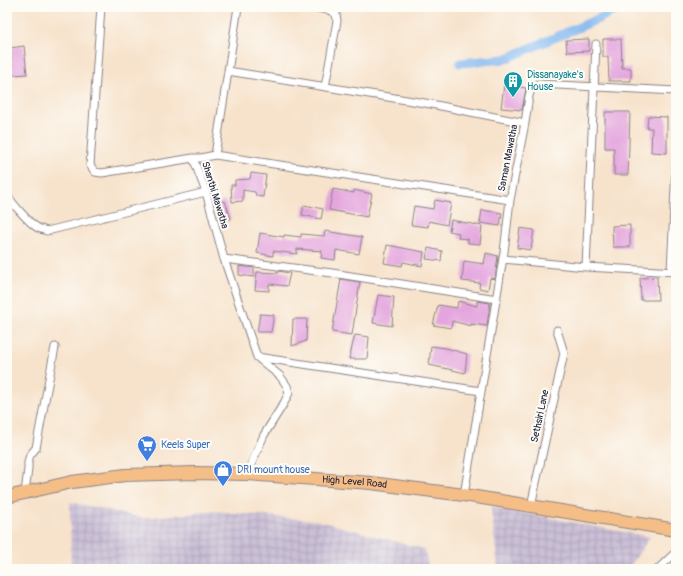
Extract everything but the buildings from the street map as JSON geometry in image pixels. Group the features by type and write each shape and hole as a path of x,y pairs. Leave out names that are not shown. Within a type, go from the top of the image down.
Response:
{"highway":[{"name":"High Level Road","path":"7,497 72,482 125,476 194,473 247,474 371,483 464,495 676,530"}],"street":[{"name":"Shanthi Mawatha","path":"101,7 90,165 96,172 102,173 193,158 206,192 224,259 257,357"},
{"path":"215,155 238,7"},
{"path":"312,7 329,10 336,14 337,21 325,87"},
{"path":"586,267 596,44"},
{"name":"Saman Mawatha","path":"228,71 431,104 525,123 510,200 497,299 464,495"},
{"path":"525,123 531,89 538,84 676,91"},
{"path":"193,158 215,155 510,200"},
{"path":"503,259 586,267 673,271 676,168"},
{"path":"7,195 13,204 36,227 47,231 206,192"},
{"path":"224,259 332,273 497,299"},
{"name":"Sethsiri Lane","path":"531,506 564,353 557,330"},
{"path":"26,493 28,462 30,455 36,448 55,347"},
{"path":"257,357 481,391"},
{"path":"247,474 264,435 289,393 287,386 280,376 257,357"},
{"path":"658,569 676,552"}],"shaded area":[{"path":"70,502 143,518 215,511 319,521 424,549 429,569 71,569"},
{"path":"491,507 650,537 628,569 498,569"}],"waterway":[{"path":"460,63 505,59 598,19 622,7"}],"place":[{"name":"Dissanayake's House","path":"513,98"},
{"name":"Keels Super","path":"147,462"},
{"name":"DRI mount house","path":"223,487"}]}
